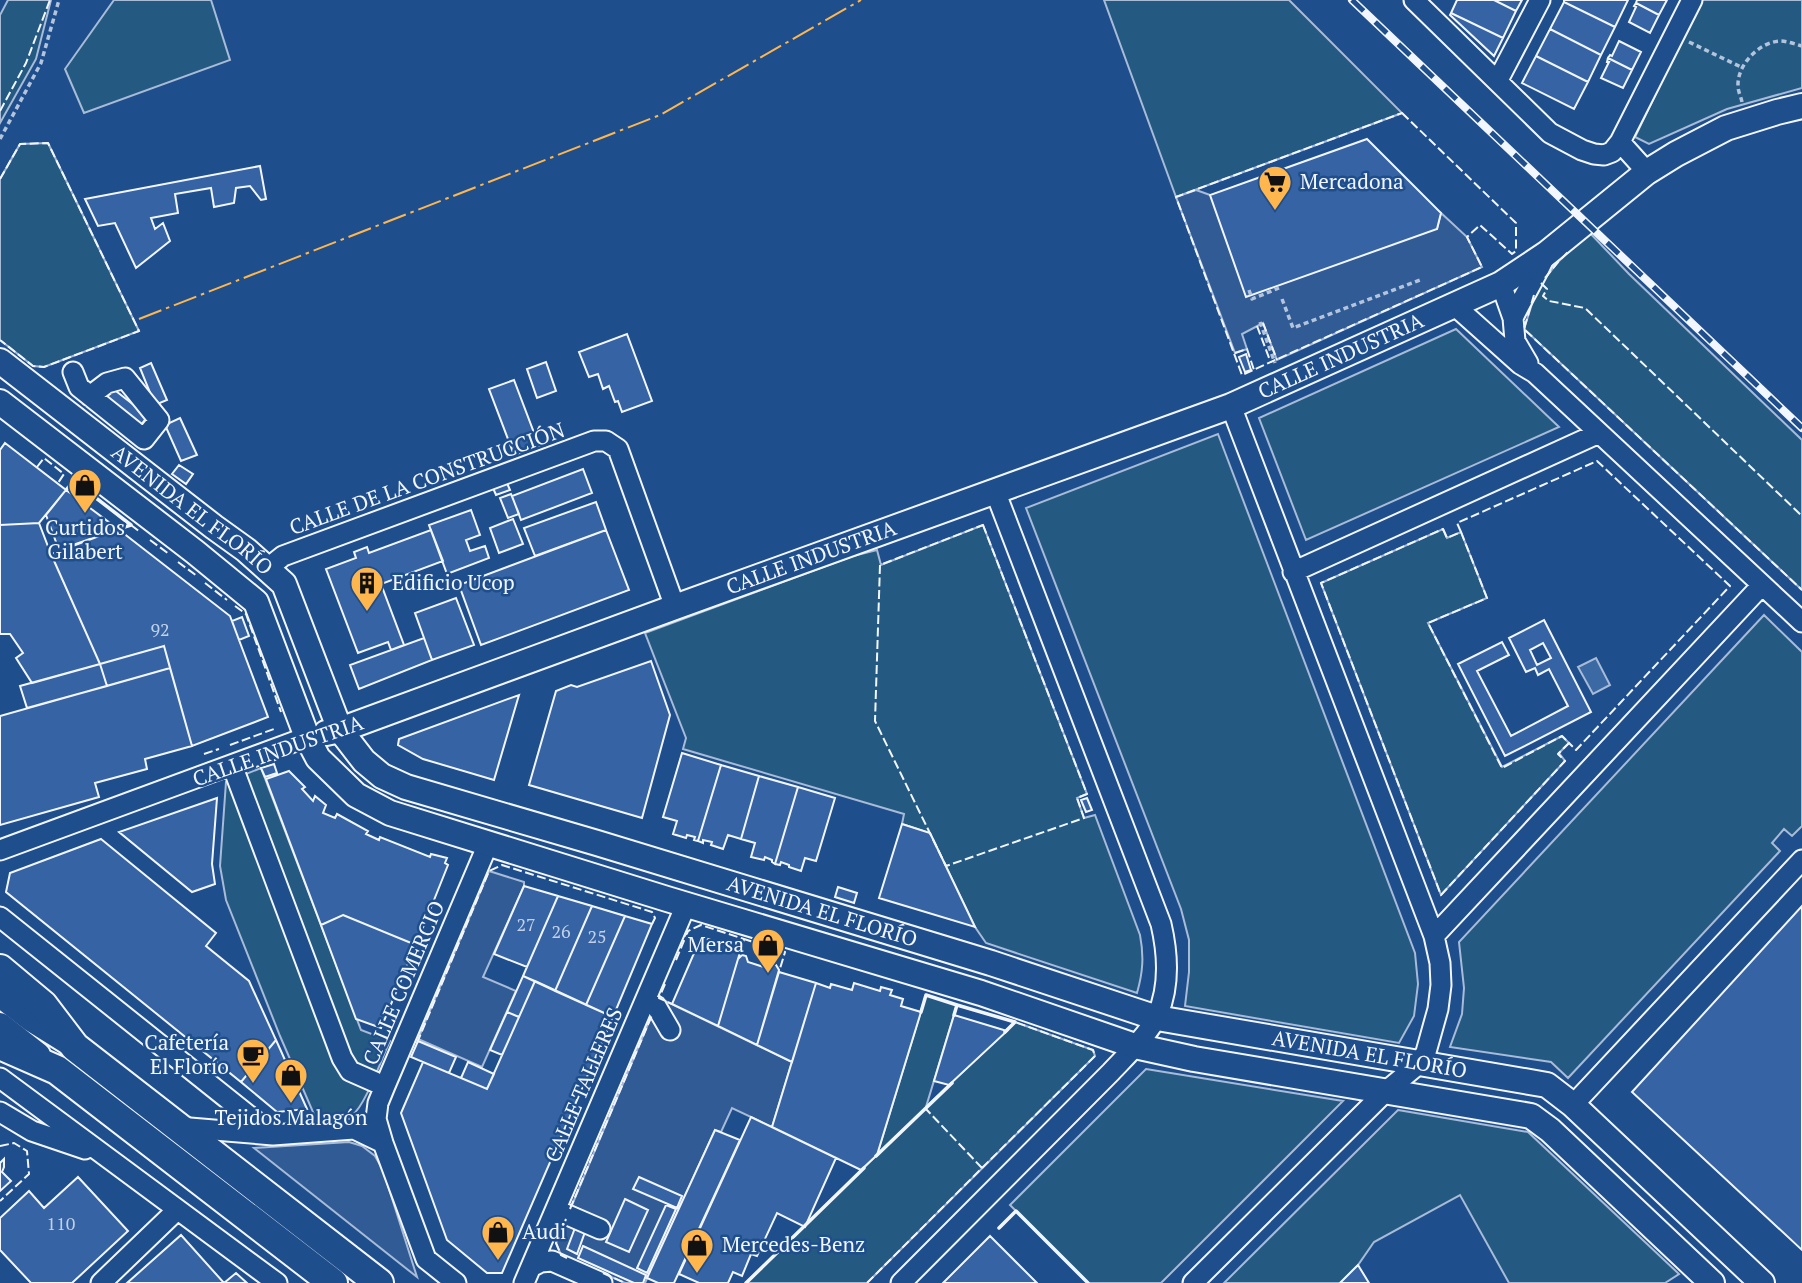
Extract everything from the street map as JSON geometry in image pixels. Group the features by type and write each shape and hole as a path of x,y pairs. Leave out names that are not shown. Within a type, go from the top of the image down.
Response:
{"highway":[{"path":"0,969 43,1005 75,1046 379,1283"},
{"path":"0,1045 57,1070 333,1283"}],"main road":[{"name":"CALLE INDUSTRIA","path":"307,737 340,730 1231,406 1501,284 1546,254 1647,172 1702,139 1747,121 1802,106"},
{"name":"AVENIDA EL FLORÍO","path":"0,361 268,568 284,584 340,730 364,761 382,776 406,787 991,962 1157,1017 1547,1085 1573,1105 1762,1283"},
{"path":"0,403 19,377"},
{"name":"AVENIDA EL FLORÍO","path":"0,403 256,602 307,737 318,758 356,795 390,813 981,993 1135,1046 1194,1059 1531,1116 1550,1130 1709,1282"},
{"path":"248,594 268,568"},
{"path":"488,844 500,814"},
{"path":"686,905 697,873"},
{"path":"0,995 31,1019 75,1046"},
{"path":"0,1025 57,1070"},
{"path":"1550,1130 1573,1105"},
{"path":"1709,1282 1733,1255"}],"street":[{"path":"1415,0 1550,133 1582,150 1604,155 1612,152 1620,142 1692,0"},
{"path":"1498,80 1540,0"},
{"path":"1620,142 1647,172"},
{"path":"1513,318 1546,254"},
{"path":"1501,284 1513,318 1515,341 1535,373"},
{"path":"1454,305 1535,373 1802,622"},
{"path":"73,372 79,387 90,396"},
{"path":"1193,1283 1385,1092 1420,1063 1426,1052 1438,1009 1441,985 1440,963 1434,936 1231,406"},
{"path":"1293,572 1599,433"},
{"name":"CALLE DE LA CONSTRUCCIÓN","path":"268,568 283,556 296,551 594,441 606,441 618,449 675,607"},
{"path":"901,1283 1135,1046 1157,1017 1167,967 1161,924 995,491"},
{"path":"1434,936 1762,585"},
{"name":"CALLE INDUSTRIA","path":"2,848 307,737"},
{"path":"232,765 342,1058 350,1071 375,1082"},
{"name":"CALLE COMERCIO","path":"456,1283 426,1259 376,1119 378,1104 488,844"},
{"path":"1573,1105 1802,860"},
{"name":"CALLE TALLERES","path":"528,1275 686,905"},
{"path":"0,918 273,1135"},
{"path":"645,1002 656,1006 670,1030"},
{"path":"0,1078 277,1283"},
{"path":"0,1112 32,1130 102,1155"},
{"path":"176,1127 273,1135 355,1129 383,1143"},
{"path":"101,1283 177,1210"},
{"path":"556,1210 600,1229"},
{"path":"528,1275 541,1262 552,1261 602,1283"}],"path":[{"path":"0,139 41,63 59,0"},
{"path":"1674,35 1743,68"},
{"path":"1747,121 1738,85 1750,55 1762,47 1780,41 1802,46"},
{"path":"1282,299 1293,328 1420,280"},
{"path":"1249,290 1252,299 1279,288"},
{"path":"1260,322 1275,364"}],"shaded area":[{"path":"8,0 51,0 36,59 0,123 0,15"},
{"path":"114,0 211,0 230,60 84,113 65,69"},
{"path":"1104,0 1289,0 1402,113 1176,197"},
{"path":"1701,0 1802,0 1802,88 1727,109 1649,144 1635,137"},
{"path":"48,143 139,331 44,367 33,366 0,340 0,179 20,144"},
{"path":"1196,190 1210,195 1437,229 1441,213 1467,237 1482,267 1277,360 1263,323 1242,334 1247,349 1235,353 1176,197"},
{"path":"1589,232 1629,274 1802,440 1802,590 1524,329 1537,288 1558,262"},
{"path":"1456,329 1559,427 1306,540 1259,418"},
{"path":"1218,434 1415,953 1418,984 1414,1016 1399,1043 1185,1006 1189,940 1181,909 1026,508"},
{"path":"983,525 1087,794 1077,798 1084,818 1095,815 1140,935 1142,964 1137,993 986,943 975,927 930,833 902,824 904,814 683,749 686,738 645,633 853,556 877,550 881,565"},
{"path":"1443,529 1447,538 1461,532 1487,598 1428,623 1502,767 1562,736 1569,743 1559,753 1565,761 1441,895 1321,583"},
{"path":"1764,615 1802,652 1802,826 1792,836 1784,829 1772,843 1780,851 1568,1078 1551,1062 1450,1047 1462,1014 1464,988 1459,942"},
{"path":"1596,658 1610,685 1593,694 1578,667"},
{"path":"261,768 361,1030 390,1041 362,1102 352,1115 341,1120 319,1122 316,1119 226,900 220,866 226,782"},
{"path":"489,871 524,882 524,886 483,977 516,991 482,1067 418,1039"},
{"path":"926,995 957,1005 926,1107 1015,1022 1093,1050 1095,1056 867,1283 746,1283 877,1155"},
{"path":"659,998 792,1062 772,1127 732,1108 721,1132 715,1130 645,1283 625,1283 561,1255 556,1243"},
{"path":"1146,1069 1343,1101 1161,1283 1088,1283 1010,1205"},
{"path":"1398,1110 1528,1132 1679,1274 1665,1283 1509,1283 1460,1195 1374,1242 1358,1265 1340,1283 1224,1283"},
{"path":"349,1142 362,1146 375,1156 383,1170 417,1277 254,1148"}],"building":[{"path":"1457,0 1494,0 1516,11 1503,38 1451,13"},
{"path":"1494,0 1522,0 1516,11"},
{"path":"1564,0 1628,0 1615,27"},
{"path":"1637,0 1667,0 1659,15 1636,3"},
{"path":"1564,2 1615,27 1601,55 1550,29"},
{"path":"1636,3 1659,15 1650,33 1629,22"},
{"path":"1451,13 1503,38 1494,56 1450,15"},
{"path":"1550,29 1601,55 1588,82 1536,56"},
{"path":"1619,41 1641,52 1632,70 1608,58 1612,56"},
{"path":"1536,56 1588,82 1574,109 1522,83"},
{"path":"1608,58 1632,70 1623,88 1601,78 1609,62"},
{"path":"1367,139 1441,213 1437,229 1246,297 1210,195"},
{"path":"260,166 266,199 261,200 250,186 236,188 234,203 214,207 211,188 175,194 178,213 151,218 155,229 163,223 170,241 136,268 115,223 98,226 85,199"},
{"path":"627,334 652,401 622,412 609,386 603,389 598,374 589,377 579,352"},
{"path":"1246,354 1251,370 1245,372 1239,357"},
{"path":"546,362 556,391 537,398 527,369"},
{"path":"151,363 167,400 155,405 140,368"},
{"path":"514,380 539,446 514,455 489,389"},
{"path":"112,388 148,416 140,426 104,398"},
{"path":"180,418 197,455 181,461 165,425"},
{"path":"5,443 66,490 39,523 0,525 0,450"},
{"path":"179,465 193,474 186,484 172,474"},
{"path":"583,469 592,493 521,520 512,496"},
{"path":"507,483 510,490 496,495 493,488"},
{"path":"66,490 118,529 59,550 46,515"},
{"path":"511,494 519,514 508,518 500,498"},
{"path":"596,502 606,530 535,556 524,528"},
{"path":"471,510 480,535 466,540 470,551 485,546 489,558 447,574 429,525"},
{"path":"513,519 523,544 499,553 490,528"},
{"path":"39,523 100,664 32,683 16,658 23,653 10,634 0,634 0,525"},
{"path":"118,529 230,616 268,717 192,746 164,646 100,664 51,554"},
{"name":"Edificio Ucop","path":"431,530 443,561 381,584 404,645 391,650 388,642 358,653 326,569 356,558 354,552 367,547 369,553"},
{"path":"606,530 629,590 481,645 459,585"},
{"path":"456,598 474,645 432,660 415,613"},
{"path":"242,617 249,636 239,640 232,621"},
{"path":"1544,620 1591,712 1505,756 1458,664 1502,642 1509,655 1477,671 1511,736 1568,706 1549,669 1538,675 1535,668 1526,672 1509,638","holes":["1543,643 1551,658 1537,665 1530,650"]},
{"path":"424,638 432,660 359,689 350,665"},
{"path":"164,646 170,668 107,686 100,664"},
{"path":"651,661 670,715 642,818 529,785 556,691 571,685 577,687"},
{"path":"100,664 107,686 27,708 20,686"},
{"path":"170,668 192,746 145,759 147,769 95,783 99,797 0,825 0,716"},
{"path":"519,695 494,780 423,759 398,745 399,739"},
{"path":"682,753 721,765 698,841 694,840 695,837 687,835 686,838 673,834 677,821 663,817"},
{"path":"274,764 277,773 265,777 261,768"},
{"path":"721,765 759,776 741,839 728,835 723,849 711,845 712,842 698,841"},
{"path":"289,771 305,787 302,789 313,801 315,796 326,805 323,813 335,818 337,814 379,840 380,837 430,857 431,854 447,858 445,863 448,865 416,945 343,915 321,925 266,779"},
{"path":"759,776 798,787 775,864 765,857 764,860 751,857 755,843 741,839"},
{"path":"798,787 835,798 816,861 805,858 801,871 781,862 780,865 775,864"},
{"path":"217,798 212,864 215,884 192,892 119,832"},
{"path":"1087,798 1092,810 1086,812 1081,800"},
{"path":"902,824 930,833 975,927 879,898"},
{"path":"101,839 216,933 206,946 249,981 276,1040 241,1082 6,892 10,873"},
{"path":"524,886 558,896 527,967 494,954"},
{"path":"838,887 857,893 854,903 835,897"},
{"path":"558,896 592,906 555,991 523,976"},
{"path":"592,906 625,916 586,1005 555,991"},
{"path":"1802,906 1802,1250 1632,1092"},
{"path":"343,915 416,945 381,1028 356,1019 321,925"},
{"path":"625,916 652,924 613,1017 586,1005"},
{"path":"701,937 741,949 718,1026 672,1004"},
{"path":"742,955 746,956 748,962 770,969 772,965 776,965 779,970 757,1045 718,1026 738,959"},
{"path":"779,972 816,983 792,1062 757,1045"},
{"path":"523,976 535,981 519,1017 507,1012"},
{"path":"535,981 613,1017 502,1273 487,1273 447,1240 401,1113 423,1062 487,1089"},
{"path":"816,983 830,988 831,984 852,990 854,983 880,991 881,987 892,990 890,995 903,999 901,1006 921,1012 877,1155 861,1170 772,1127"},
{"path":"507,1012 519,1017 502,1055 490,1050"},
{"path":"954,1015 1007,1031 949,1085 934,1081"},
{"path":"276,1040 307,1109 277,1112 241,1082"},
{"path":"418,1041 456,1057 449,1073 411,1057"},
{"path":"468,1062 494,1074 487,1089 461,1078"},
{"path":"751,1117 836,1158 805,1227 777,1213 757,1256 751,1254 742,1276 733,1272 728,1283 699,1283 679,1274"},
{"path":"715,1130 740,1140 674,1283 658,1283 647,1278"},
{"path":"4,1159 2,1172 11,1181 0,1191 0,1163"},
{"path":"78,1177 128,1231 72,1283 31,1283 0,1250 0,1218 29,1191 44,1208"},
{"path":"639,1177 682,1196 677,1208 633,1189"},
{"path":"625,1199 648,1210 629,1252 606,1242"},
{"path":"666,1205 676,1209 647,1273 637,1268"},
{"path":"575,1228 585,1232 577,1254 567,1249"},
{"path":"181,1235 224,1283 127,1283"},
{"path":"990,1236 1037,1283 943,1283"},
{"path":"583,1246 646,1275 643,1283 634,1283 578,1258"},
{"path":"1358,1265 1369,1283 1340,1283"},
{"path":"236,1273 247,1283 224,1283"}],"railway":[{"path":"1352,0 1802,428"}],"fence":[{"path":"0,111 26,63 50,0"},
{"path":"1402,113 1516,223 1516,251 1512,254 1480,225 1467,237 1482,267 1242,375 1176,197 1402,113"},
{"path":"0,179 20,144 48,143 139,331 44,367 33,366 0,340"},
{"path":"1545,278 1568,252"},
{"path":"1541,283 1547,289 1543,296 1549,301 1585,308 1802,516"},
{"path":"1534,295 1524,329 1802,590"},
{"path":"1263,323 1277,360"},
{"path":"1257,326 1271,363"},
{"path":"1235,353 1247,349 1254,370"},
{"path":"37,467 44,458 64,474 58,483"},
{"path":"1461,532 1457,523 1597,461 1730,586 1576,750 1569,743"},
{"path":"131,525 140,532"},
{"path":"983,525 1087,794 1077,798 1084,818 946,866 875,721 880,565 983,525"},
{"path":"1443,529 1447,538 1461,532 1487,598 1428,623 1502,768 1562,736 1569,743 1558,754 1565,761 1441,895 1321,583 1443,529"},
{"path":"150,540 169,554"},
{"path":"178,562 197,576"},
{"path":"205,583 227,600"},
{"path":"235,606 246,614 281,712"},
{"path":"230,745 274,729"},
{"path":"204,754 219,749"},
{"path":"417,1043 489,871 502,865 652,912 655,918 652,924"},
{"path":"676,960 688,931 701,925 744,939 741,949"},
{"path":"744,939 785,952 779,972"},
{"path":"665,984 659,998 672,1004"},
{"path":"570,1209 652,1015"},
{"path":"982,1168 1095,1056 1093,1050 1015,1022"},
{"path":"867,1283 982,1168 925,1108"},
{"path":"0,1146 14,1143 27,1151 29,1174 0,1201"},
{"path":"566,1219 556,1243 561,1255 567,1258"},
{"path":"603,1273 625,1283"}],"wall":[{"path":"67,489 74,481 131,525 118,529"},
{"path":"921,1012 926,995 957,1005 954,1015"},
{"path":"957,1005 1015,1022 1005,1032"},
{"path":"876,1156 952,1083"},
{"path":"746,1283 864,1168"},
{"path":"999,1228 1016,1211 1088,1283"}],"power":[{"path":"139,319 660,115 861,0"}],"place":[{"name":"Mercadona","path":"1275,212"},
{"name":"Curtidos Gilabert","path":"85,515"},
{"name":"Edificio Ucop","path":"367,613"},
{"name":"Mersa","path":"768,975"},
{"name":"Cafetería El Florío","path":"253,1085"},
{"name":"Tejidos Malagón","path":"291,1105"},
{"name":"Audi","path":"498,1262"},
{"name":"Mercedes-Benz","path":"697,1275"}]}
